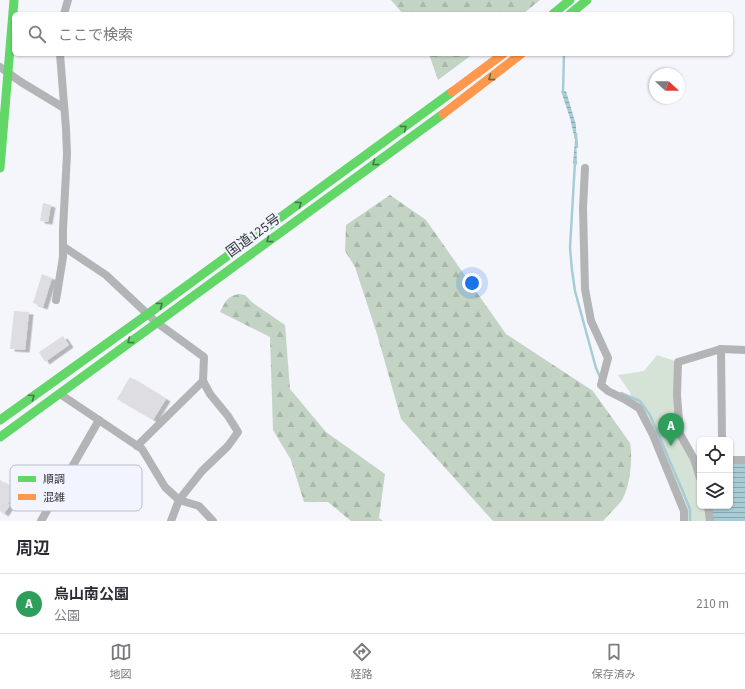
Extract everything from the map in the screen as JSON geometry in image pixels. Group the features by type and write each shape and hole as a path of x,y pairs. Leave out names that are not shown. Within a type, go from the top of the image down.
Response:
{"main road":[{"path":"12,12 14,0"},
{"path":"555,12 570,0"},
{"path":"572,12 587,0"},
{"path":"0,168 4,70 12,14"},
{"name":"国道125号","path":"0,420 148,314 500,56"},
{"name":"国道125号","path":"0,437 430,123 518,56"}],"street":[{"path":"65,12 68,0"},
{"path":"56,300 64,247 63,229 67,154 60,56"},
{"path":"4,70 64,108"},
{"path":"585,168 583,208 585,289 591,321 608,358 601,385 608,391 639,408 653,435 684,511 684,521"},
{"path":"64,247 106,275 156,322 204,357 204,381 210,394 228,416 238,432 228,446 202,471 179,500 171,521"},
{"path":"721,349 722,437"},
{"path":"697,459 680,434 677,396 678,362 721,349 745,350"},
{"path":"137,446 204,381"},
{"path":"60,394 142,449 165,487 179,500 199,506 213,521"},
{"path":"73,465 99,420"},
{"path":"733,460 745,460"},
{"path":"708,509 710,521"},
{"path":"41,521 47,511"}],"green space":[{"path":"391,0 540,0 525,12 401,12"},
{"path":"430,56 470,56 438,80"},
{"path":"390,195 426,220 506,334 593,391 630,443 630,472 625,494 620,503 603,521 493,521 401,419 377,334 355,267 345,251 346,225"},
{"path":"239,294 245,295 253,303 285,325 290,389 326,432 385,474 379,518 383,521 351,521 328,502 304,502 291,460 273,430 270,337 220,312 225,302 229,298"},
{"path":"657,355 678,362 680,434 697,471 697,509 708,509 710,521 682,521 680,499 629,391 618,375 644,371"}],"water":[{"path":"561,91 566,91 576,125 577,165 573,163 575,140 570,118"},
{"path":"733,463 745,463 745,521 712,521 710,509 733,509"}],"building":[{"path":"43,203 51,205 48,222 40,221"},
{"path":"42,274 52,278 43,307 33,303"},
{"path":"14,311 29,312 25,350 10,349"},
{"path":"63,336 69,345 45,362 39,352"},
{"path":"130,377 166,399 153,420 117,399"},
{"path":"0,480 10,486 10,501 8,504 10,505 4,514 0,511"}],"waterway":[{"path":"563,93 564,56"},
{"path":"576,134 577,147"},
{"path":"575,162 570,248 572,270 575,291 596,368 600,377"},
{"path":"621,393 640,401 650,415 690,509 690,521"}],"traffic: fast":[{"path":"13,12 14,0"},
{"path":"555,12 570,0"},
{"path":"572,12 587,0"},
{"path":"0,168 12,24"},
{"path":"0,420 452,92"},
{"path":"0,437 443,114"}],"traffic: slow":[{"path":"452,92 500,56"},
{"path":"443,114 518,56"}],"place":[{"name":"烏山南公園","path":"671,446"}]}
